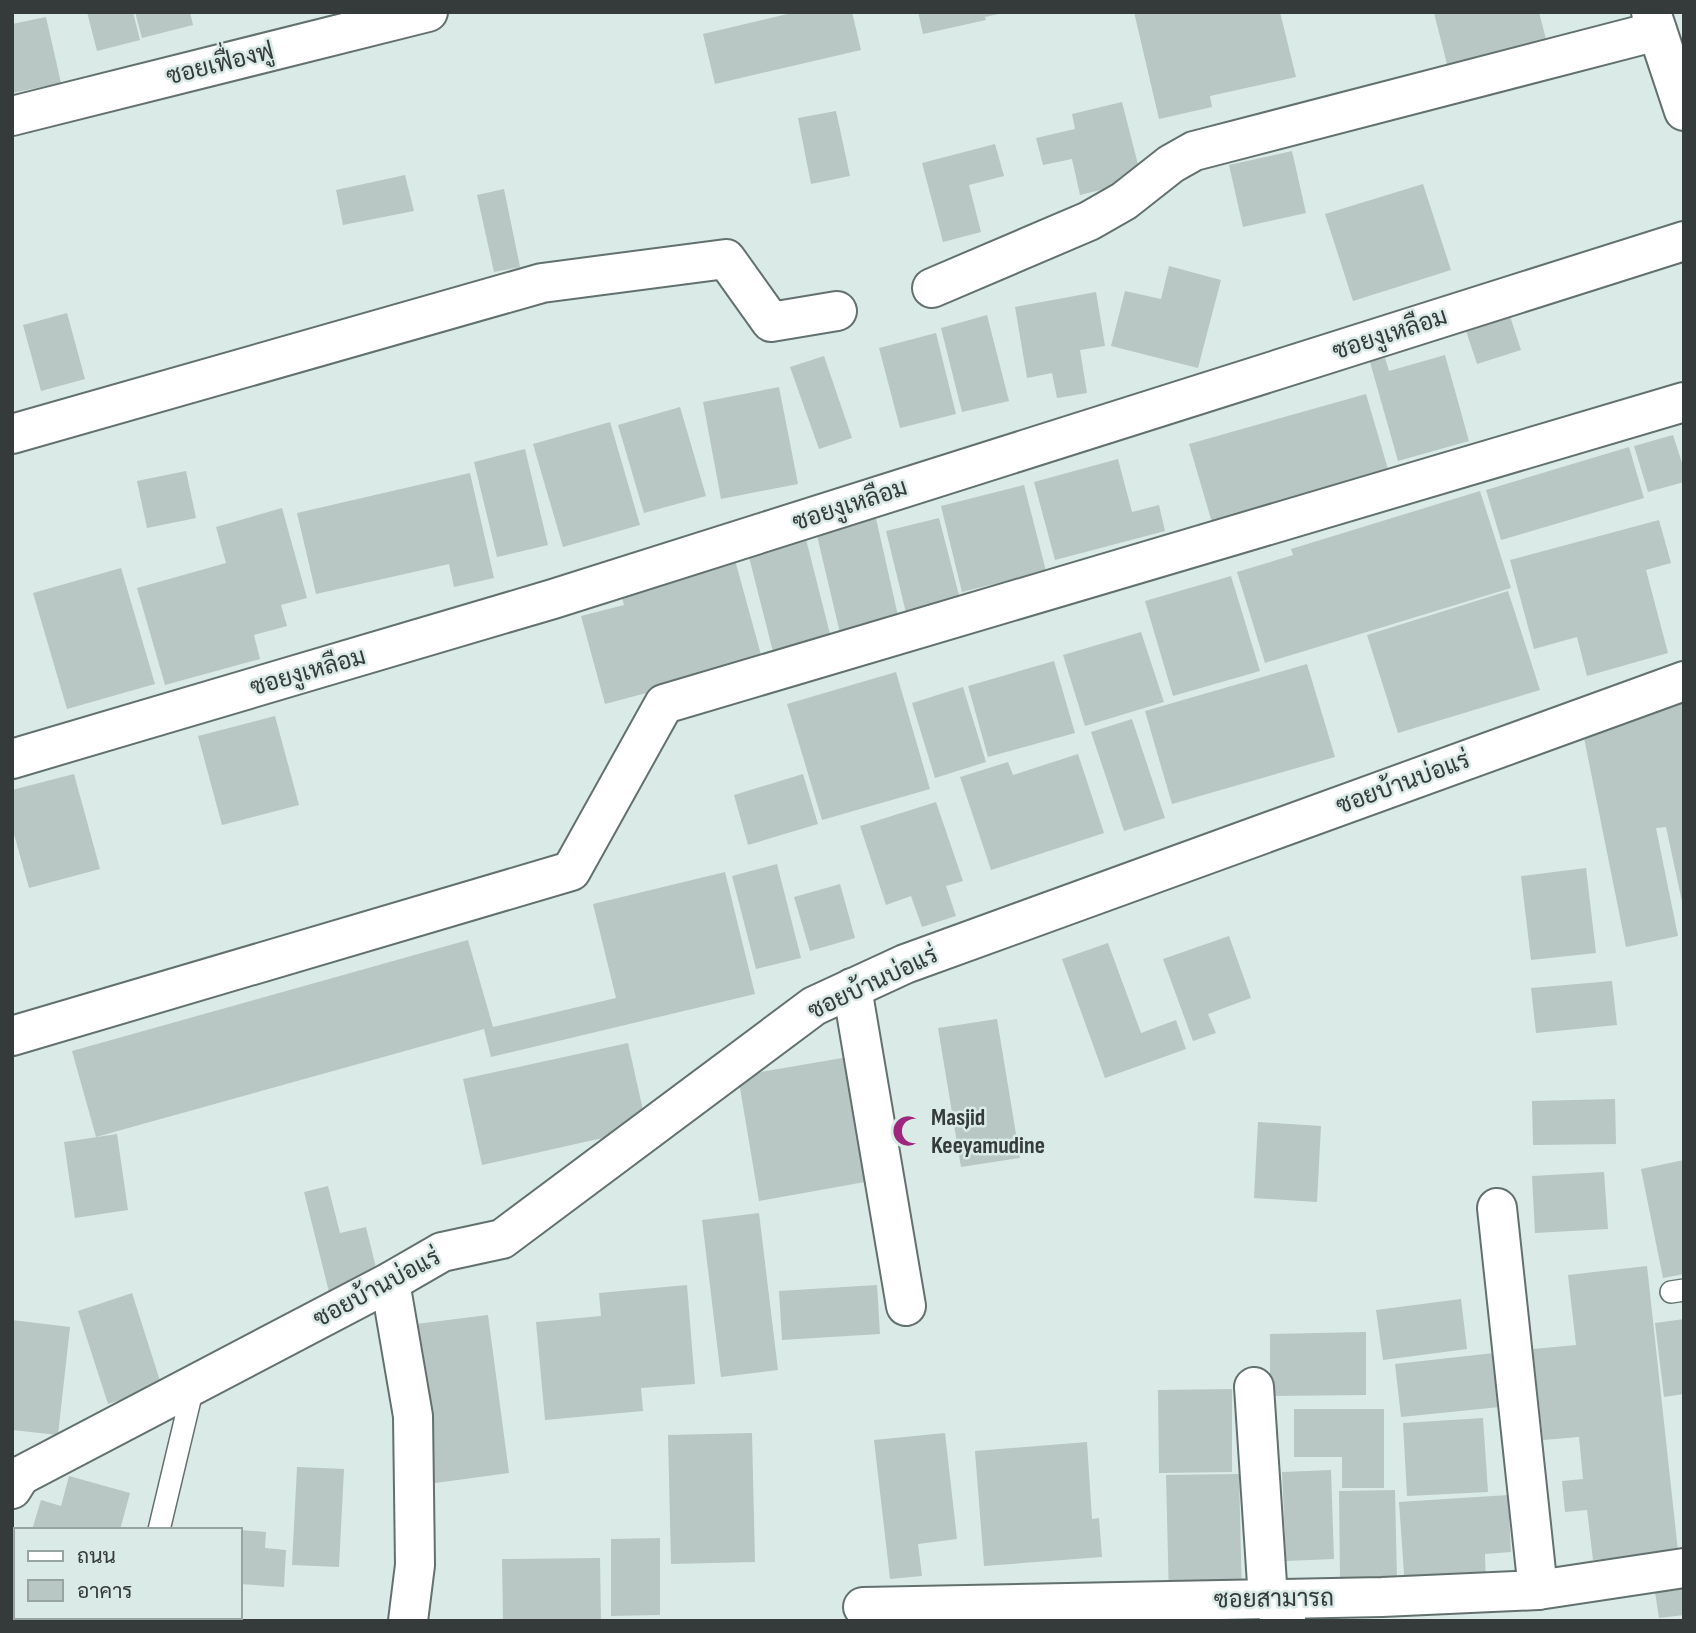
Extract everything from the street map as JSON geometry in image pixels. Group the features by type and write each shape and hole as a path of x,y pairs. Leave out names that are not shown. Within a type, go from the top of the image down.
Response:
{"street":[{"name":"ซอยเฟื่องฟู","path":"12,116 428,12"},
{"path":"932,288 1089,221 1124,201 1171,164 1195,151 1654,21 1684,111"},
{"name":"ซอยงูเหลือม","path":"12,759 553,599 1684,241"},
{"path":"12,434 542,283 726,259 771,322 837,311"},
{"path":"12,1036 570,871 664,704 1684,402"},
{"name":"ซอยบ้านบ่อแร่","path":"15,1480 442,1252 502,1239 814,1006 905,964 1684,681"},
{"path":"852,988 906,1306"},
{"path":"1497,1208 1538,1590"},
{"path":"390,1282 413,1416 415,1565 408,1621"},
{"path":"1254,1387 1278,1610"},
{"name":"ซอยสามารถ","path":"863,1607 1278,1610 1490,1606 1538,1590 1684,1569"}],"lane":[{"path":"159,1528 194,1383"}],"building":[{"path":"87,12 133,12 140,40 97,51"},
{"path":"135,12 190,12 193,25 142,38"},
{"path":"796,12 852,12 861,50 715,84 703,34"},
{"path":"918,12 1003,13 985,17 986,20 923,34"},
{"path":"1134,12 1280,12 1296,77 1210,96 1212,107 1159,119"},
{"path":"1539,12 1548,47 1449,72 1434,13"},
{"path":"46,17 61,83 12,93 12,24"},
{"path":"1122,102 1142,180 1080,195 1072,159 1043,165 1036,138 1075,129 1072,114"},
{"path":"836,111 850,176 811,184 798,118"},
{"path":"995,144 1004,176 969,185 981,232 943,242 922,163"},
{"path":"1292,151 1306,213 1243,227 1229,165"},
{"path":"405,175 414,211 343,225 336,190"},
{"path":"1423,184 1451,270 1353,301 1325,214"},
{"path":"504,189 520,267 494,272 477,195"},
{"path":"1169,266 1221,280 1198,368 1111,346 1125,291 1161,299"},
{"path":"1096,292 1105,346 1080,350 1087,393 1057,398 1052,373 1027,378 1015,307"},
{"path":"1508,310 1521,350 1477,364 1464,325"},
{"path":"67,313 85,379 41,391 23,325"},
{"path":"987,315 1009,401 962,412 941,328"},
{"path":"936,333 956,414 900,428 879,348"},
{"path":"1445,355 1469,441 1398,461 1370,362 1385,358 1389,371"},
{"path":"824,356 852,438 819,449 790,367"},
{"path":"779,387 798,484 721,499 703,402"},
{"path":"1366,394 1390,476 1213,526 1189,444"},
{"path":"680,407 706,496 644,513 618,425"},
{"path":"610,422 640,525 563,547 533,444"},
{"path":"1673,435 1684,469 1684,482 1648,492 1634,446"},
{"path":"1629,447 1644,498 1501,540 1486,490"},
{"path":"525,449 548,545 497,557 474,462"},
{"path":"1118,459 1132,512 1159,505 1165,531 1055,560 1034,482"},
{"path":"186,471 196,518 147,528 137,481"},
{"path":"470,473 494,578 454,587 449,564 316,594 297,513"},
{"path":"1024,485 1046,571 962,592 941,506"},
{"path":"1480,491 1511,588 1265,663 1237,572 1293,555 1291,549"},
{"path":"282,508 307,598 281,605 287,626 254,635 260,659 165,685 137,588 226,563 216,527"},
{"path":"875,514 899,620 840,633 815,527"},
{"path":"939,518 961,603 907,617 886,531"},
{"path":"1659,520 1671,563 1646,570 1668,653 1587,676 1577,637 1534,649 1510,560"},
{"path":"806,539 832,642 774,656 748,553"},
{"path":"735,560 763,662 605,704 581,616 624,605 620,590"},
{"path":"121,568 155,684 67,709 33,593"},
{"path":"1231,576 1260,671 1173,696 1145,601"},
{"path":"1508,591 1540,690 1398,733 1367,635"},
{"path":"1141,632 1164,702 1085,726 1063,655"},
{"path":"1054,661 1075,733 988,757 968,686"},
{"path":"1307,664 1335,757 1172,804 1145,711"},
{"path":"896,672 930,789 822,820 787,704"},
{"path":"963,687 986,762 935,778 912,703"},
{"path":"1684,703 1684,911 1666,827 1656,828 1678,936 1626,947 1581,723"},
{"path":"275,716 299,805 222,825 198,736"},
{"path":"1132,719 1165,818 1124,831 1091,732"},
{"path":"1078,754 1104,833 991,870 960,777 1008,762 1013,775"},
{"path":"74,774 100,869 29,888 12,827 12,790"},
{"path":"803,774 818,824 748,845 734,795"},
{"path":"936,802 963,881 946,886 956,916 922,927 911,896 886,905 860,826"},
{"path":"777,864 801,958 756,969 732,876"},
{"path":"1586,868 1596,953 1531,960 1521,876"},
{"path":"725,872 755,994 491,1057 484,1029 96,1137 72,1051 468,940 493,1027 616,998 593,904"},
{"path":"840,884 855,938 810,951 794,897"},
{"path":"1229,936 1251,998 1208,1014 1216,1033 1193,1041 1163,959"},
{"path":"1108,943 1141,1033 1176,1020 1186,1049 1105,1078 1062,959"},
{"path":"1612,981 1617,1025 1536,1033 1531,988"},
{"path":"997,1019 1020,1158 961,1167 938,1028"},
{"path":"628,1043 647,1128 482,1165 463,1079"},
{"path":"854,1056 876,1180 759,1201 738,1076"},
{"path":"1615,1099 1616,1144 1533,1145 1532,1101"},
{"path":"1258,1122 1321,1126 1317,1202 1254,1198"},
{"path":"117,1134 128,1210 75,1218 64,1142"},
{"path":"1684,1160 1684,1274 1663,1278 1641,1169"},
{"path":"1604,1172 1608,1229 1535,1233 1532,1176"},
{"path":"328,1186 340,1233 366,1227 379,1280 329,1292 304,1192"},
{"path":"759,1213 778,1370 721,1377 702,1220"},
{"path":"1647,1266 1678,1551 1593,1560 1587,1510 1565,1512 1562,1481 1583,1479 1579,1437 1543,1440 1533,1349 1576,1345 1568,1275"},
{"path":"687,1285 695,1384 641,1388 643,1411 545,1420 536,1322 601,1316 599,1293"},
{"path":"877,1285 880,1334 782,1340 779,1291"},
{"path":"132,1293 162,1387 108,1404 78,1311"},
{"path":"1461,1299 1467,1349 1383,1360 1376,1310"},
{"path":"488,1315 509,1473 428,1484 408,1325"},
{"path":"1684,1319 1684,1394 1664,1397 1655,1323"},
{"path":"12,1320 70,1327 58,1435 12,1430"},
{"path":"1366,1332 1366,1395 1270,1396 1270,1334"},
{"path":"1494,1353 1500,1407 1401,1417 1395,1364"},
{"path":"1232,1389 1232,1472 1159,1473 1158,1390"},
{"path":"1294,1409 1384,1409 1384,1488 1342,1488 1342,1457 1294,1457"},
{"path":"1483,1418 1488,1492 1407,1496 1403,1423"},
{"path":"752,1433 755,1562 671,1564 668,1435"},
{"path":"945,1433 957,1539 918,1544 922,1576 890,1579 874,1440"},
{"path":"1087,1442 1092,1519 1099,1518 1102,1557 984,1566 975,1451"},
{"path":"297,1467 344,1469 339,1567 292,1565"},
{"path":"1331,1470 1334,1559 1286,1561 1282,1472"},
{"path":"1239,1474 1242,1597 1169,1599 1166,1475"},
{"path":"69,1476 130,1493 121,1528 33,1528 41,1500 61,1506"},
{"path":"1395,1490 1397,1580 1340,1580 1339,1491"},
{"path":"1508,1495 1511,1552 1485,1554 1486,1583 1405,1588 1399,1502"},
{"path":"242,1530 266,1532 265,1548 286,1550 284,1587 242,1584"},
{"path":"660,1538 660,1615 611,1616 611,1539"},
{"path":"600,1558 601,1621 503,1621 502,1559"},
{"path":"1684,1588 1684,1615 1659,1618 1655,1592"},
{"path":"14,1596 14,1619 96,1619 12,1621"}],"place":[{"name":"Masjid Keeyamudine","path":"908,1131"}]}
